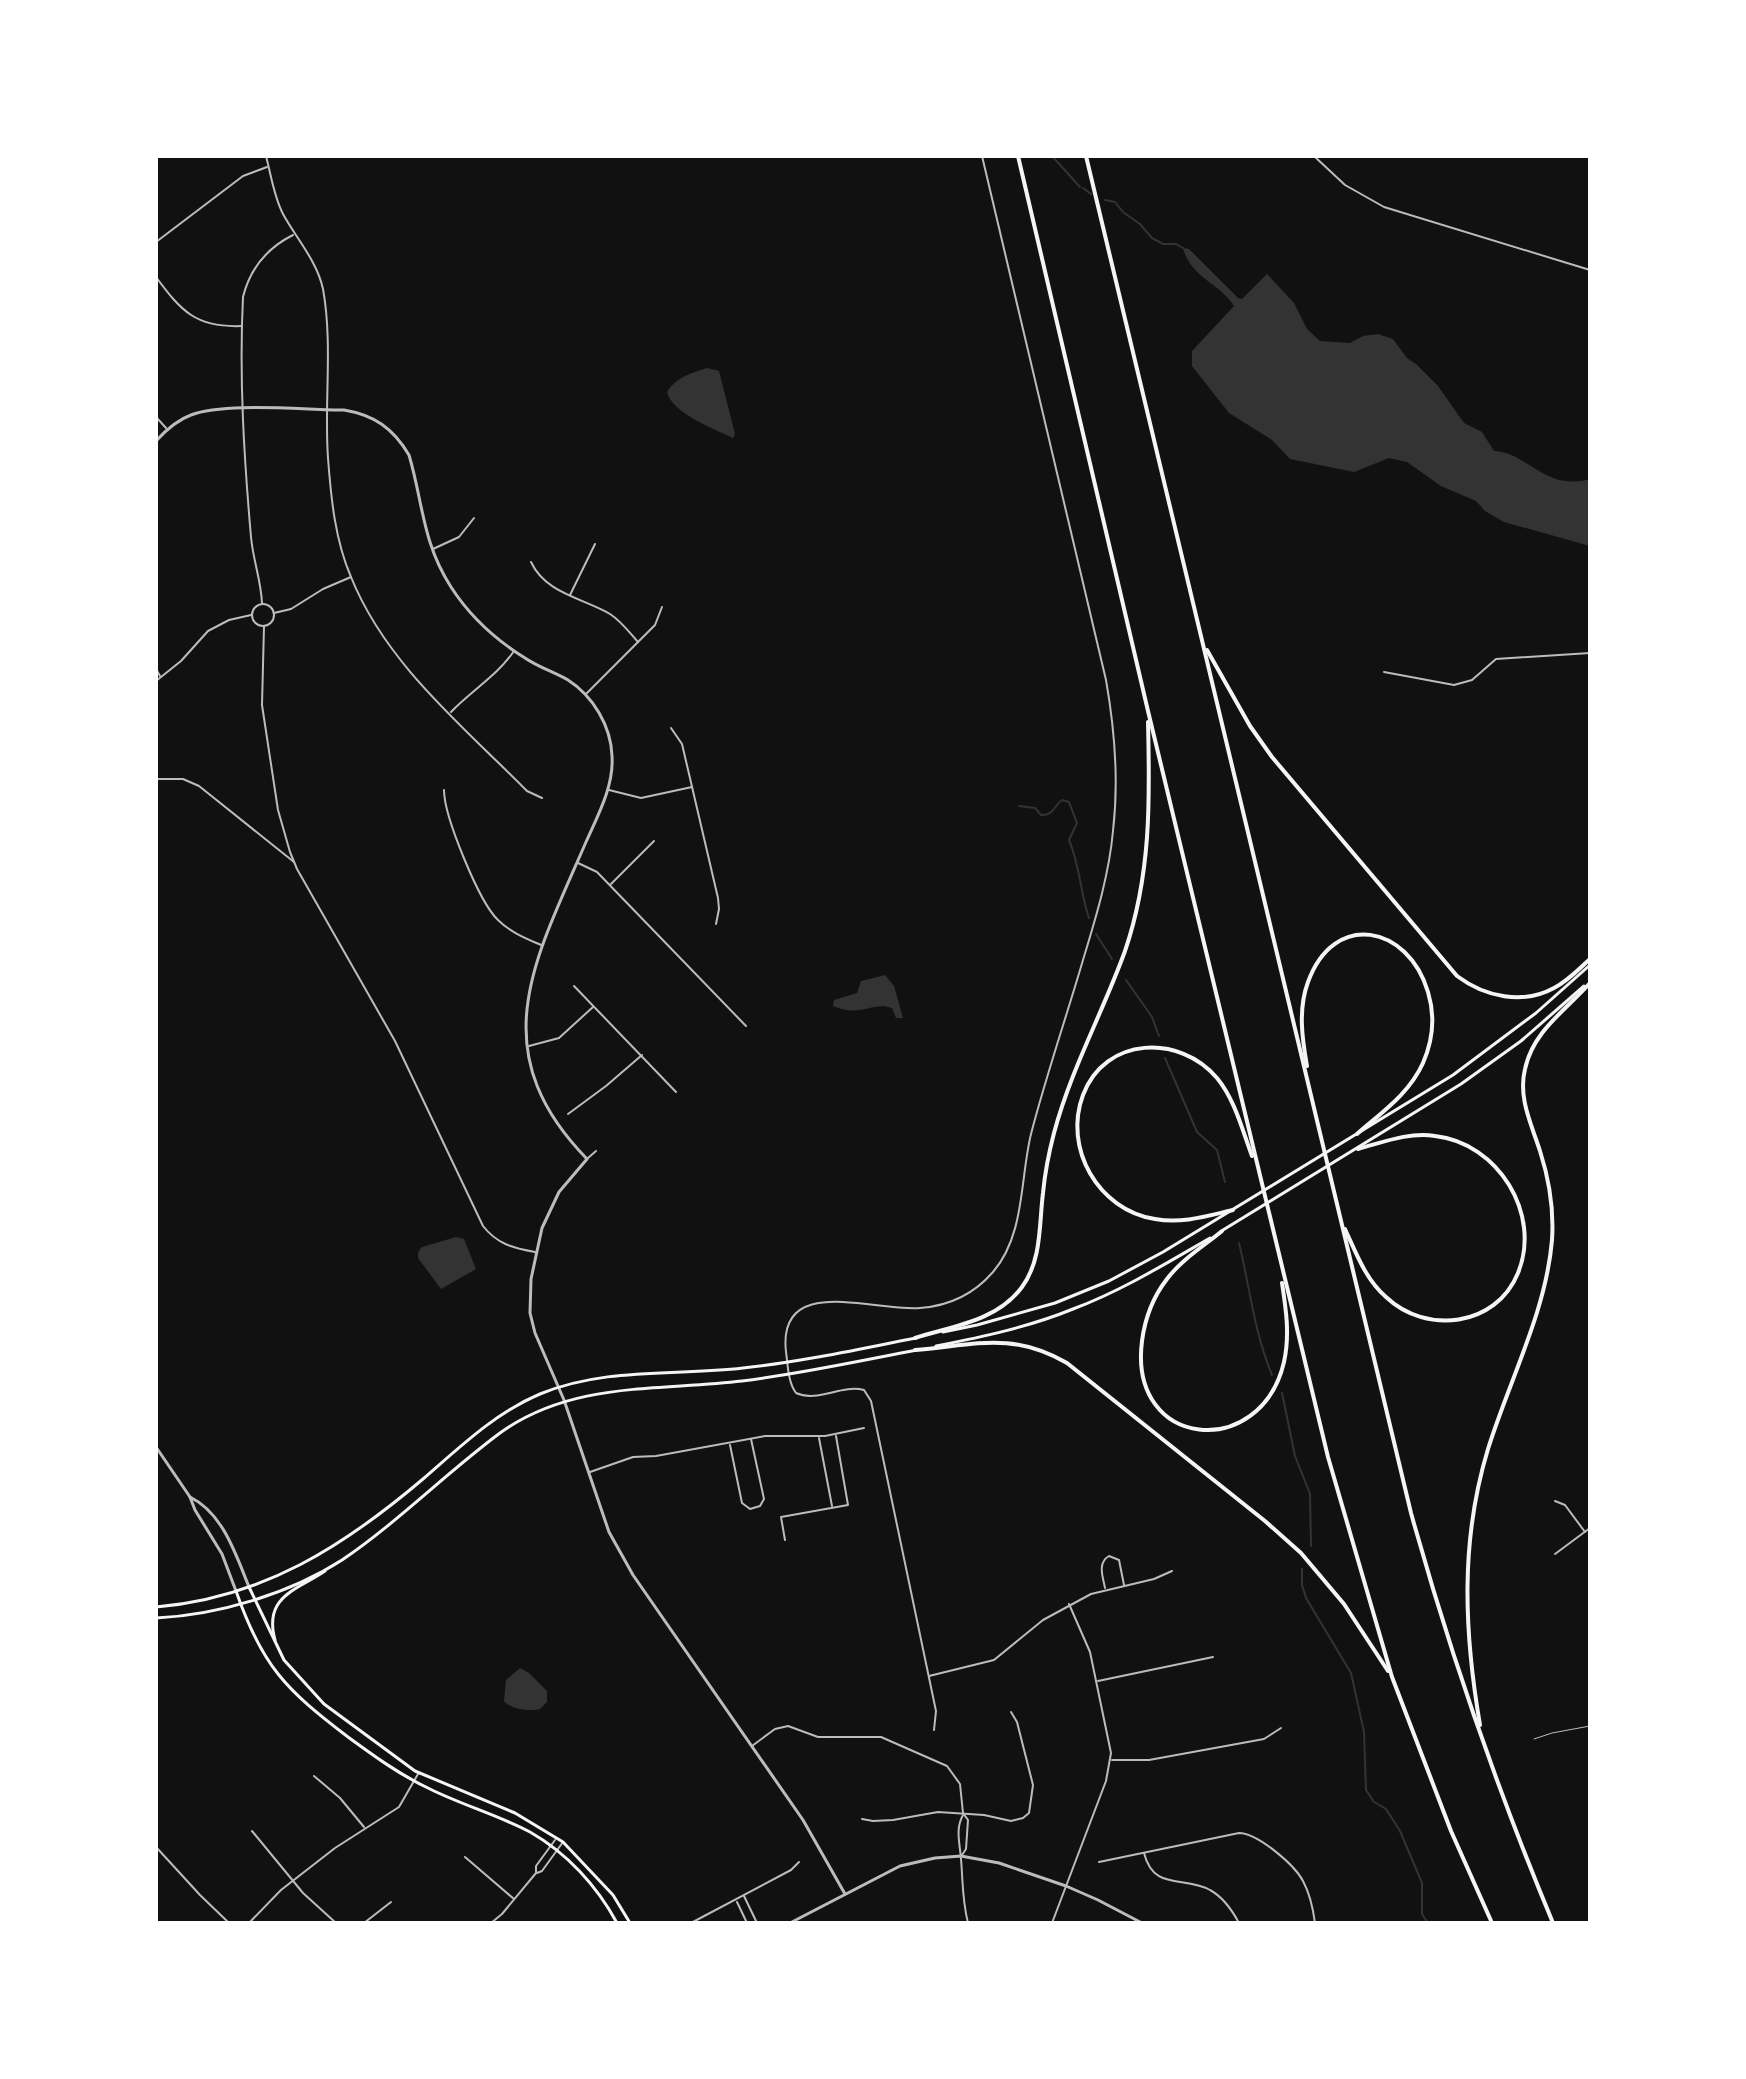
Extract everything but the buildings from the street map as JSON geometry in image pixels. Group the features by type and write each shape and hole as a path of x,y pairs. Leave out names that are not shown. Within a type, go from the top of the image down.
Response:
{"highway":[{"path":"1018,156 1259,1177 1341,1506 1392,1677 1451,1831 1492,1923"},
{"path":"1086,156 1411,1513 1449,1646 1553,1923"},
{"path":"1205,646 1245,718 1272,757 1457,976 1489,994 1520,997 1552,989 1590,962"},
{"path":"915,1338 991,1315 1011,1300 1031,1273 1037,1253 1045,1173 1059,1115 1074,1071 1117,973 1139,898 1150,819 1148,711"},
{"path":"1314,1104 1303,1043 1302,1018 1311,975 1325,952 1345,938 1365,934 1389,939 1409,956 1421,975 1431,1009 1431,1035 1421,1066 1404,1092 1357,1134"},
{"path":"1482,1739 1466,1625 1470,1532 1488,1448 1546,1281 1552,1240 1546,1172 1525,1108 1523,1080 1529,1056 1541,1034 1590,982"},
{"path":"1234,1210 1189,1220 1157,1220 1127,1210 1103,1192 1085,1165 1077,1133 1082,1096 1098,1071 1112,1058 1138,1048 1165,1047 1192,1057 1208,1068 1230,1098 1259,1177"},
{"path":"1341,1221 1363,1267 1384,1296 1401,1309 1428,1320 1459,1320 1492,1307 1508,1291 1522,1263 1524,1238 1520,1208 1509,1184 1484,1156 1453,1140 1423,1135 1389,1139 1356,1150"},
{"path":"1222,1231 1170,1275 1153,1302 1146,1321 1141,1355 1143,1379 1154,1404 1173,1422 1197,1430 1222,1429 1239,1423 1271,1394 1280,1377 1286,1353 1287,1311 1280,1264"},
{"path":"915,1350 1011,1342 1039,1349 1080,1372 1301,1553 1344,1604 1392,1677"}],"main road":[{"path":"156,1607 198,1601 249,1587 294,1569 331,1549 374,1519 491,1422 525,1401 559,1387 608,1376 719,1371 915,1338 991,1322 1072,1296 1129,1271 1234,1210 1480,1056 1536,1013 1590,962"},
{"path":"279,1651 273,1628 274,1614 279,1602 289,1592 336,1563 500,1433 529,1415 564,1400 610,1390 715,1384 789,1374 915,1350 989,1335 1072,1310 1127,1286 1238,1222 1461,1084 1503,1055 1590,982"},
{"path":"156,1618 204,1613 241,1603 336,1563"},
{"path":"249,1587 279,1651 298,1678 324,1704 419,1773 515,1813 563,1842 613,1895 630,1923"},
{"path":"236,1591 259,1647 288,1687 386,1765 414,1781 531,1833 557,1851 591,1883 617,1923"}],"street":[{"path":"266,156 282,213 312,260 324,296 326,409 332,499 339,539 351,577 389,645 527,791 542,798"},
{"path":"934,1730 936,1711 902,1537 869,1396 864,1390 854,1388 803,1396 794,1390 787,1361 787,1326 795,1314 806,1306 828,1302 897,1308 938,1306 974,1290 1000,1264 1013,1236 1036,1116 1098,910 1111,853 1116,761 1106,680 982,156"},
{"path":"1314,156 1345,185 1384,207 1590,270"},
{"path":"156,242 243,176 269,167"},
{"path":"262,603 252,550 242,409 243,297 253,271 273,248 295,234"},
{"path":"156,277 188,314 213,324 242,326"},
{"path":"156,441 167,429 195,413 242,409 344,410 371,417 383,424 402,443 413,469 419,505 432,549 463,603 514,651 570,681 585,694 602,717 609,737 612,762 608,789 542,946 527,1000 527,1047 536,1084 562,1132 587,1159"},
{"path":"156,417 167,429"},
{"path":"432,549 459,537 474,518"},
{"path":"570,596 595,544"},
{"path":"531,562 541,578 570,596 610,614 638,642"},
{"path":"274,613 298,606 323,589 351,577"},
{"path":"262,603 274,613 273,620 264,626 255,624 251,615 253,609 262,603"},
{"path":"585,694 655,625 662,607"},
{"path":"156,681 181,661 208,631 229,620 251,615"},
{"path":"264,626 262,705 278,810 295,863 395,1041 483,1226 506,1245 536,1252"},
{"path":"450,713 494,676 514,651"},
{"path":"1384,672 1454,685 1472,680 1496,659 1590,653"},
{"path":"156,669 161,677"},
{"path":"671,728 682,744 719,904 716,924"},
{"path":"156,779 183,779 199,786 295,863"},
{"path":"608,789 641,798 692,787"},
{"path":"444,790 446,812 486,905 510,930 542,946"},
{"path":"610,885 654,841"},
{"path":"577,863 597,872 746,1026"},
{"path":"574,986 676,1092"},
{"path":"527,1047 559,1038 594,1006"},
{"path":"568,1114 642,1055"},
{"path":"596,1151 566,1183 542,1228 530,1292 530,1313 535,1333 564,1400 609,1532 633,1575 803,1820 845,1894"},
{"path":"589,1473 628,1458 775,1436 836,1435 864,1428"},
{"path":"785,1540 781,1517 848,1505 836,1435"},
{"path":"819,1436 832,1508"},
{"path":"730,1443 742,1503 750,1509 760,1506 764,1499 751,1439"},
{"path":"156,1447 190,1497 222,1554 236,1591"},
{"path":"190,1497 204,1503 217,1521 249,1587"},
{"path":"1555,1501 1565,1505 1585,1532"},
{"path":"1555,1554 1590,1528"},
{"path":"1106,1589 1101,1566 1109,1556 1119,1560 1124,1585"},
{"path":"929,1676 994,1660 1043,1620 1069,1604 1106,1589 1154,1579 1172,1571"},
{"path":"1052,1923 1106,1781 1111,1759 1110,1741 1085,1636 1069,1604"},
{"path":"1097,1681 1213,1657"},
{"path":"862,1819 873,1821 928,1812 963,1813 1011,1821 1023,1818 1029,1813 1033,1785 1017,1722 1011,1712"},
{"path":"752,1746 775,1729 788,1726 818,1737 873,1736 889,1740 947,1766 960,1784 963,1813 968,1820 966,1849 961,1856"},
{"path":"1111,1759 1149,1760 1264,1739 1281,1728"},
{"path":"249,1923 293,1881 365,1827 399,1807 419,1773"},
{"path":"314,1776 340,1798 365,1827"},
{"path":"963,1813 959,1821 958,1848 961,1856 960,1882 968,1923"},
{"path":"252,1831 293,1881 336,1923"},
{"path":"1099,1862 1239,1833 1254,1835 1299,1875 1311,1901 1315,1923"},
{"path":"536,1873 536,1866 556,1838"},
{"path":"491,1923 536,1873 542,1871 563,1842"},
{"path":"156,1847 229,1923"},
{"path":"1144,1851 1146,1862 1156,1874 1169,1881 1196,1884 1211,1891 1227,1905 1239,1923"},
{"path":"790,1923 885,1872 915,1861 961,1856 999,1863 1066,1886 1142,1923"},
{"path":"465,1857 515,1899"},
{"path":"691,1923 791,1870 799,1862"},
{"path":"744,1896 757,1923"},
{"path":"736,1900 747,1923"},
{"path":"364,1923 391,1902"}],"lane":[{"path":"1534,1739 1590,1726"}],"shaded area":[{"path":"1183,248 1189,249 1238,298 1242,299 1267,274 1294,303 1307,329 1320,341 1350,343 1363,336 1378,334 1393,339 1407,358 1438,386 1464,423 1482,432 1494,451 1506,453 1561,480 1574,482 1590,479 1590,546 1504,522 1485,511 1476,501 1441,486 1407,462 1389,458 1354,472 1290,459 1272,440 1229,413 1192,366 1192,351 1234,306 1192,266"},
{"path":"707,368 719,371 735,434 733,438 685,413 670,400 667,392 680,379"},
{"path":"885,975 894,986 903,1018 896,1018 892,1008 885,1006 852,1010 833,1006 834,1000 857,993 861,981"},
{"path":"456,1237 464,1239 476,1269 441,1289 418,1258 418,1252 422,1247"},
{"path":"520,1668 547,1691 547,1702 540,1709 520,1709 504,1701 506,1680"}],"waterway":[{"path":"1052,156 1080,187"},
{"path":"1083,188 1091,194"},
{"path":"1105,200 1115,202 1152,238 1183,248"},
{"path":"1019,806 1035,808 1045,815 1062,800 1069,802 1077,823 1069,840 1089,918"},
{"path":"1096,934 1112,959"},
{"path":"1126,980 1152,1017 1159,1036"},
{"path":"1165,1058 1197,1132 1217,1150 1225,1182"},
{"path":"1239,1243 1257,1326 1272,1375"},
{"path":"1282,1393 1295,1456 1310,1494 1311,1546"},
{"path":"1302,1569 1306,1598 1351,1673 1364,1732 1366,1790 1374,1802 1386,1809 1400,1831 1422,1883 1422,1914 1428,1923"}]}
